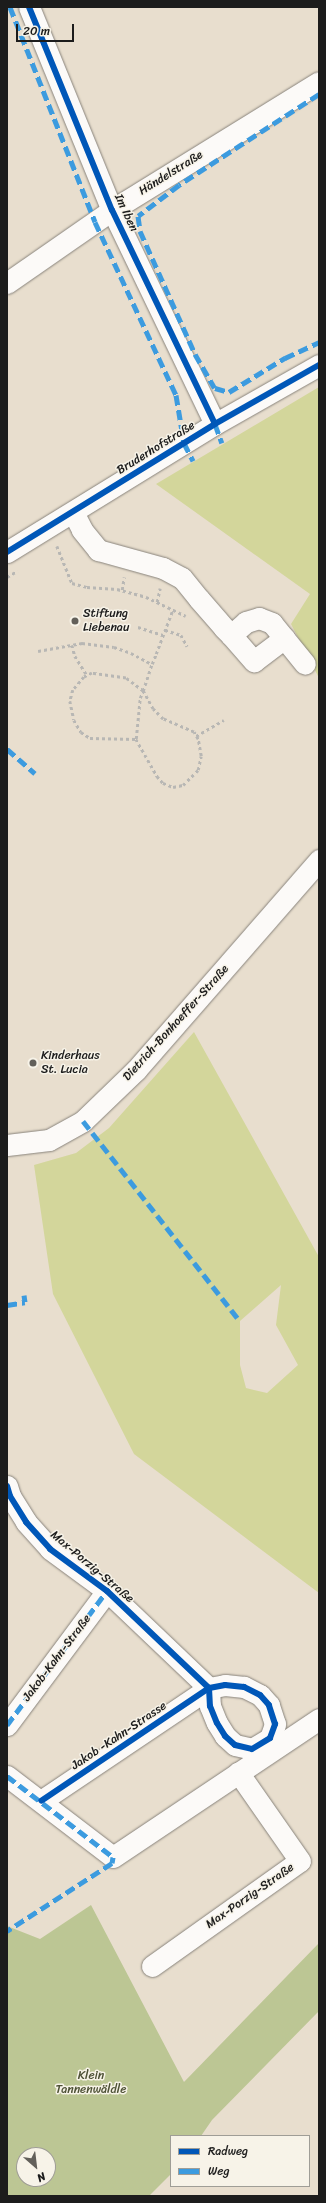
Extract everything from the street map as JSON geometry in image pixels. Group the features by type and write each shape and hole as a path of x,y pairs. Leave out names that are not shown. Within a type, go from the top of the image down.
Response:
{"street":[{"name":"Im Iben","path":"29,7 112,210 215,424"},
{"name":"Händelstraße","path":"7,283 112,210 319,82"},
{"name":"Bruderhofstraße","path":"7,552 215,424 319,365"},
{"path":"73,512 82,530 98,550 163,568 182,578 254,661 284,638"},
{"path":"231,636 246,622 259,618 272,623 305,664"},
{"name":"Dietrich-Bonhoeffer-Straße","path":"7,1145 49,1140 82,1121 136,1070 319,860"},
{"name":"Max-Porzig-Straße","path":"7,1486 10,1496 26,1522 50,1549 107,1591 209,1688"},
{"name":"Jakob-Kahn-Straße","path":"7,1725 107,1591"},
{"path":"225,1685 244,1687 260,1695 269,1705 275,1724 270,1738 248,1761 236,1746 224,1736 217,1723 210,1706 209,1688 225,1685"},
{"name":"Jakob -Kahn-Strasse","path":"41,1801 209,1688"},
{"path":"7,1776 112,1857 248,1761 319,1719"},
{"name":"Max-Porzig-Straße","path":"152,1966 300,1861 248,1761"}],"path":[{"path":"57,546 72,583 122,590 146,596 188,618"},
{"path":"136,739 90,738 81,732 74,720 70,701 73,690 92,672 126,678 143,691 153,709 163,719 182,725 194,732 202,756 198,770 183,785 173,787 163,783 157,776 136,739 143,691 173,609"},
{"path":"138,627 163,635"},
{"path":"165,630 181,635 187,646"},
{"path":"38,651 82,643 114,647 152,664"},
{"path":"72,645 75,656 88,675"},
{"path":"196,736 224,720"}],"green space":[{"path":"319,387 319,678 291,624 310,594 156,484"},
{"path":"194,1032 319,1257 319,1593 134,1454 53,1294 34,1165 76,1153 109,1128","holes":["281,1285 276,1325 298,1365 267,1393 246,1388 240,1365 240,1321"]},
{"name":"Klein Tannenwäldle","path":"91,1905 184,2082 319,1943 319,2011 212,2120 202,2135 170,2135 170,2175 149,2196 7,2196 7,1926 40,1939"}],"marked path":[{"path":"10,7 95,222 176,395 184,443 193,461"},
{"path":"319,94 179,185 138,216 140,231 195,354 215,388 229,392 285,358 319,342"},
{"path":"215,424 222,443"},
{"path":"7,749 35,773"},
{"path":"83,1121 240,1321"},
{"path":"7,1305 25,1302 24,1295"},
{"path":"7,1725 107,1591"},
{"path":"7,1776 113,1857 112,1863 7,1931"}],"cycle path":[{"path":"29,7 112,210 215,424"},
{"path":"7,552 215,424 319,365"},
{"path":"7,1486 10,1496 26,1522 50,1549 107,1591 209,1688 210,1706 217,1723 225,1736 235,1745 252,1749 270,1738 275,1724 269,1705 260,1695 244,1687 225,1685 209,1688 41,1801"}],"place":[{"name":"Stiftung Liebenau","path":"75,621"},
{"name":"Kinderhaus St. Lucia","path":"33,1063"}]}
